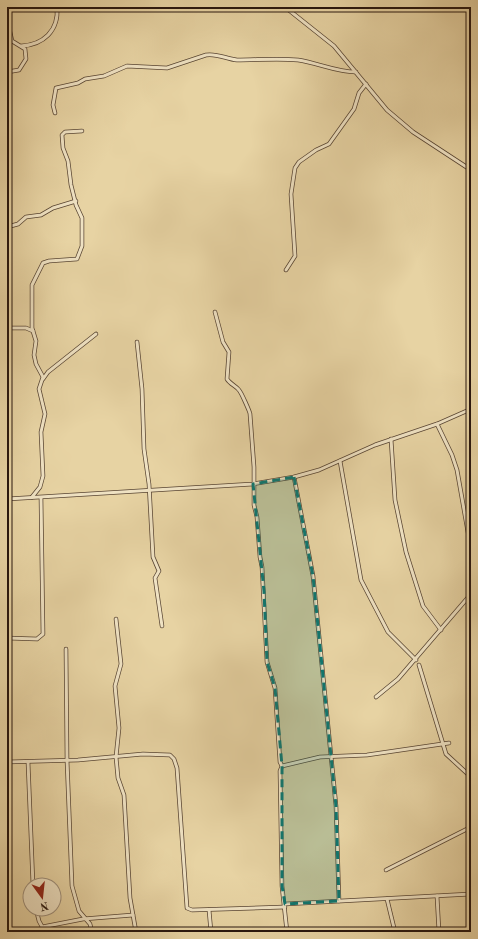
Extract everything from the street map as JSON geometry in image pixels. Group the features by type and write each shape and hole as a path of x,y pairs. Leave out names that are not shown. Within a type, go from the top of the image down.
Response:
{"street":[{"path":"21,46 33,45 48,36 57,20 57,7"},
{"path":"285,7 334,46 387,110 413,132 471,170"},
{"path":"7,19 12,41 21,46 25,51 24,63 18,71 7,72"},
{"path":"55,113 53,105 56,96 54,88 78,83 85,79 104,76 127,66 167,68 212,54 237,60 259,58 298,60 344,72 356,72"},
{"path":"286,270 295,256 291,200 295,168 299,162 316,150 329,144 354,109 359,93 366,84"},
{"path":"42,380 42,375 35,361 34,353 36,341 31,306 32,285 41,267 49,261 74,260 79,256 82,246 82,218 68,174 68,161 63,148 62,135 65,132 82,131"},
{"path":"7,227 18,224 26,217 41,215 53,208 76,202"},
{"path":"215,312 223,342 229,352 226,379 239,390 243,400 250,409 254,467 254,505 257,517 264,590 267,662 275,688 278,748 282,766 280,771 282,886 287,932"},
{"path":"7,328 28,329 34,331"},
{"path":"32,497 40,487 44,471 41,432 45,414 39,390 42,380 48,372 96,334"},
{"path":"137,342 142,389 144,449 149,491 153,556 159,571 155,578 162,626"},
{"path":"7,499 253,484 294,477 320,470 391,439 437,424 471,409"},
{"path":"437,424 452,455 457,470 471,549"},
{"path":"391,439 395,500 406,552 422,606 441,630"},
{"path":"340,461 360,580 388,632 416,660"},
{"path":"294,477 313,576 336,806 339,901"},
{"path":"7,638 37,639 43,634 44,611 41,498"},
{"path":"376,697 398,679 416,660 471,594"},
{"path":"116,619 121,664 115,686 119,728 116,757 118,778 124,795 130,898 136,932"},
{"path":"66,650 67,760 72,886 79,912 90,924 92,932"},
{"path":"419,665 446,754 471,777"},
{"path":"282,766 315,758 368,755 449,743"},
{"path":"7,762 170,754 174,759 177,768 186,902 187,908 192,910 285,906 339,901 471,894"},
{"path":"28,762 33,877"},
{"path":"386,870 471,827"},
{"path":"437,896 439,932"},
{"path":"387,899 395,932"},
{"path":"209,910 211,932"},
{"path":"42,927 83,918 133,915"},
{"path":"39,917 45,932"}],"highlighted area":[{"path":"294,477 313,576 336,806 339,901 285,904 282,886 282,766 275,688 267,662 264,591 253,484"}]}
